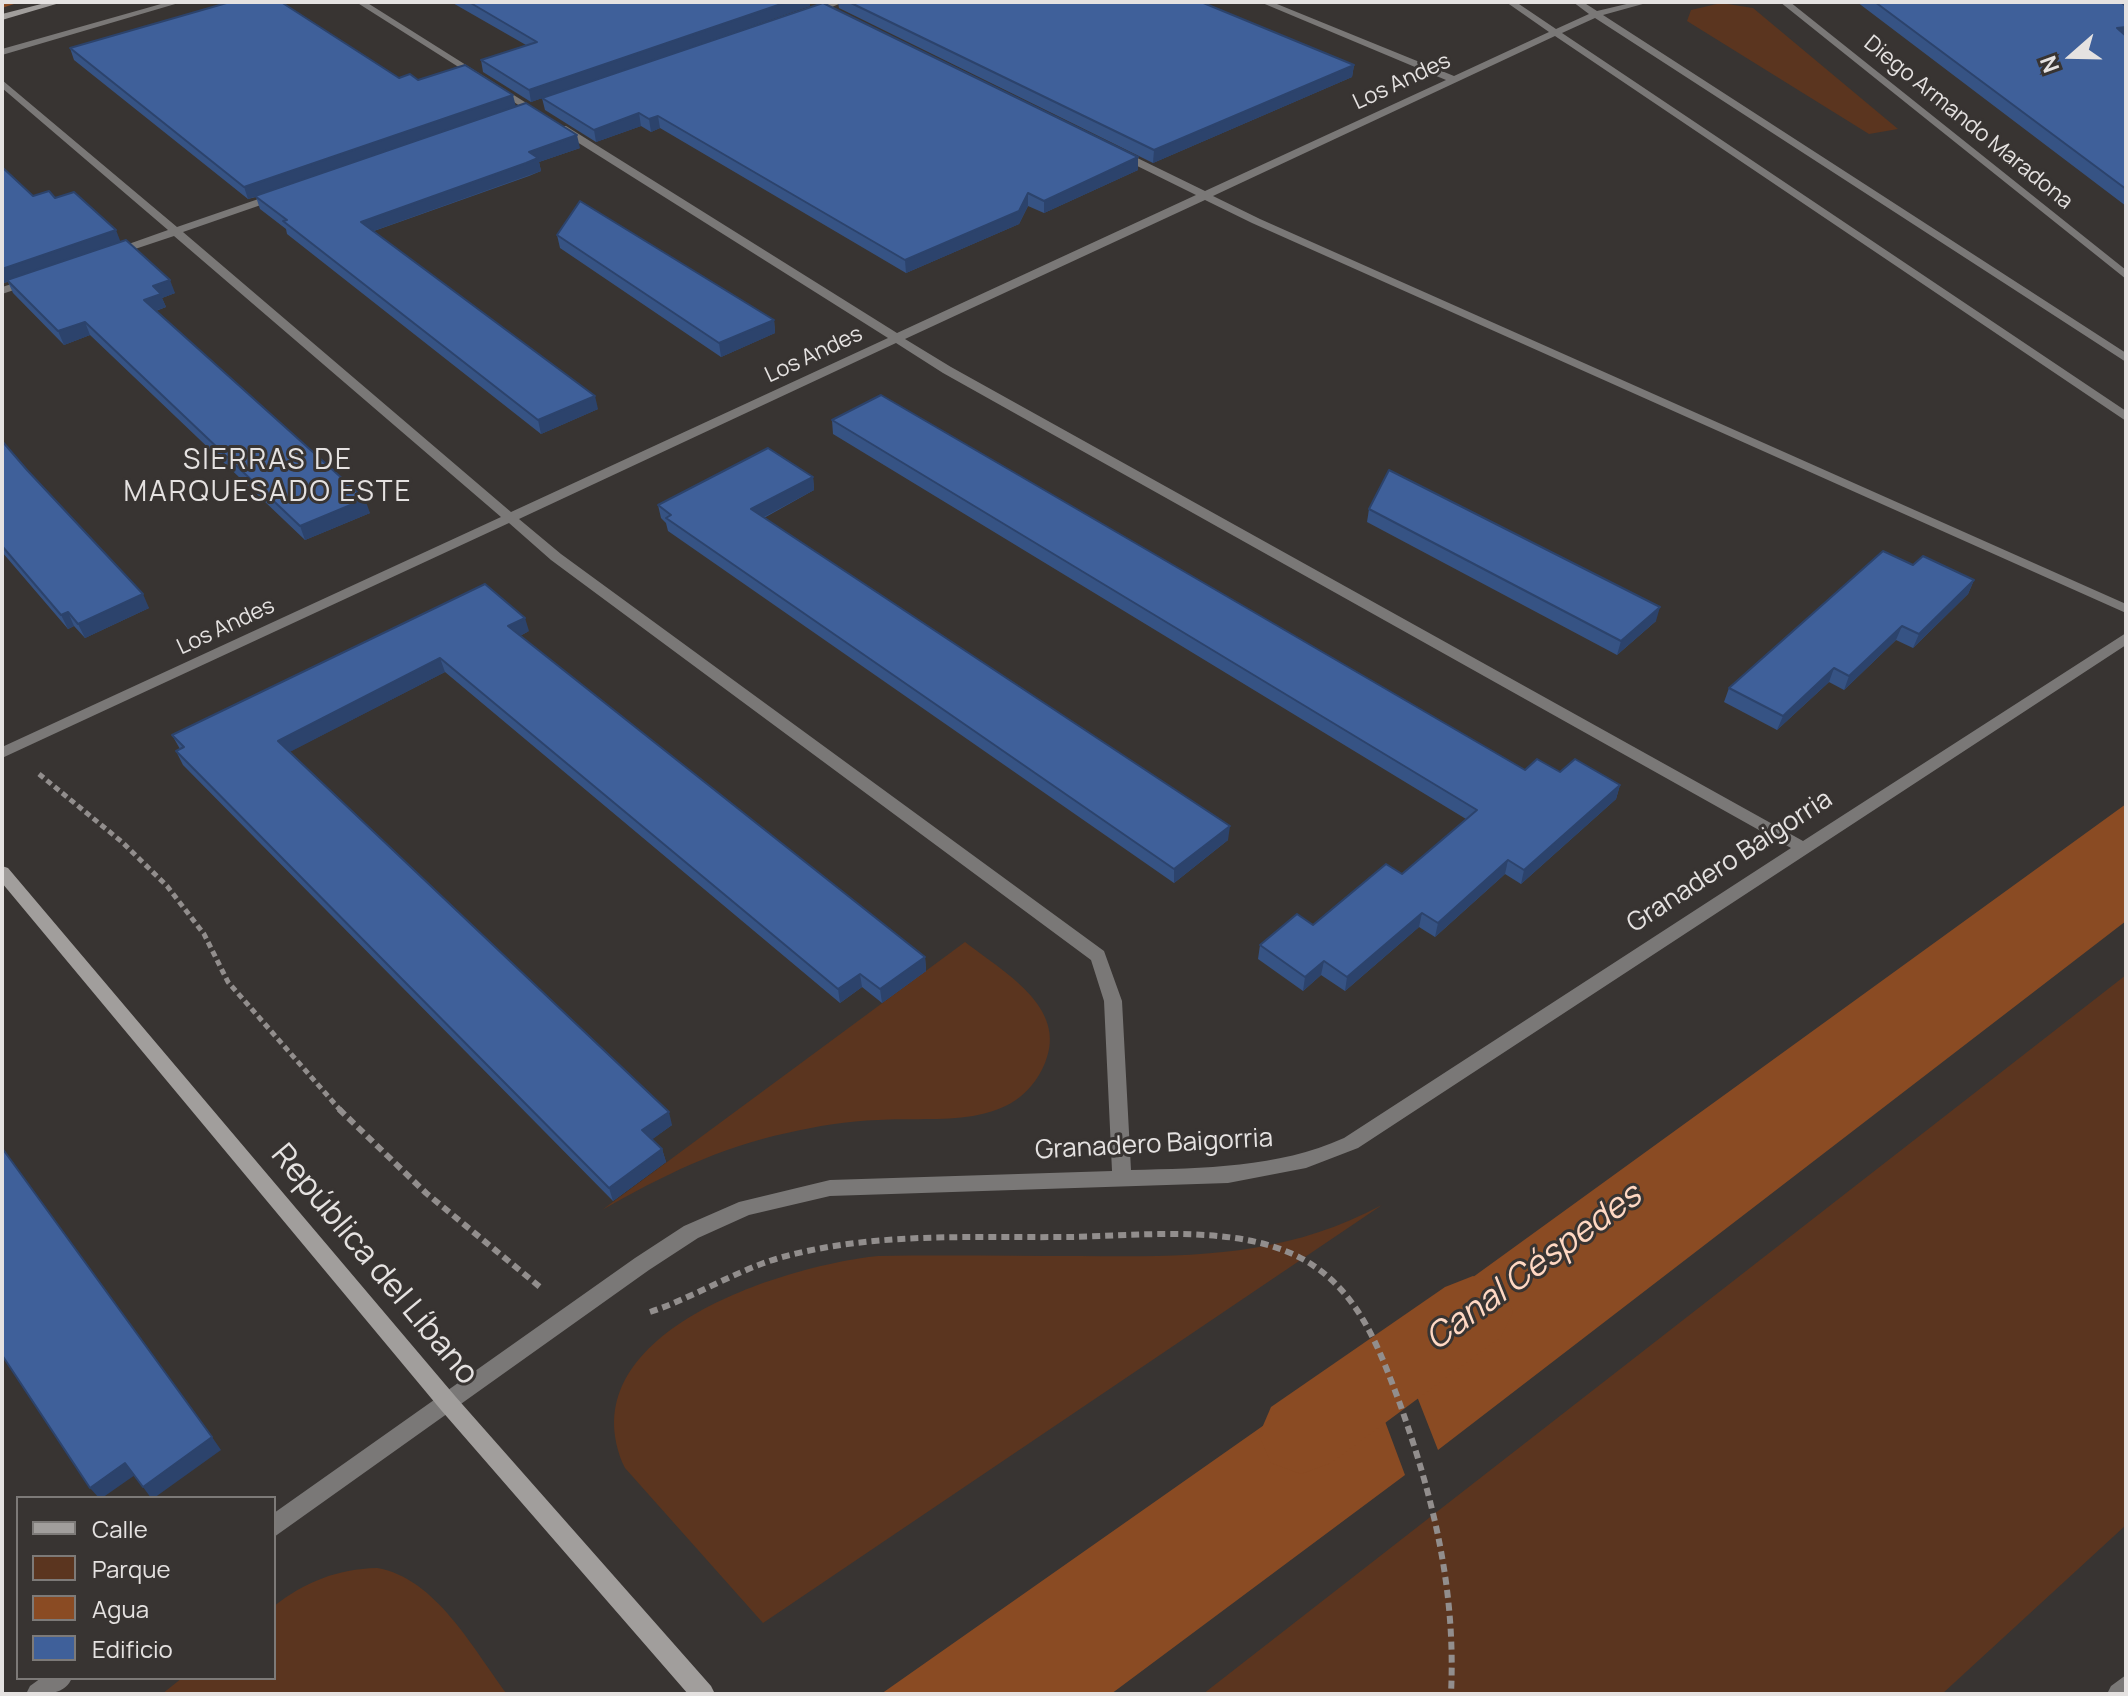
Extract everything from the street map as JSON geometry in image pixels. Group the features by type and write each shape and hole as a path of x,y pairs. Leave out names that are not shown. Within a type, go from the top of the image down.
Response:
{"street":[{"path":"2,17 59,2"},
{"path":"2,52 178,2"},
{"path":"360,2 961,377 1803,848"},
{"path":"1264,2 1454,80"},
{"path":"1510,2 2126,417"},
{"path":"1577,2 2126,358"},
{"name":"Los Andes","path":"8,751 1596,14 1646,2"},
{"name":"Diego Armando Maradona","path":"1784,2 2126,276"},
{"path":"795,18 819,5 839,8"},
{"path":"2,83 556,557 1098,956 1113,1001 1122,1177"},
{"path":"516,114 545,104"},
{"path":"1106,147 1205,196 2126,609"},
{"path":"103,256 294,190"},
{"path":"2,291 45,276"},
{"name":"Granadero Baigorria","path":"276,1525 691,1232 746,1208 830,1188 1228,1175 1285,1168 1321,1158 1351,1143 2126,638"},
{"name":"República del Líbano","path":"2,872 448,1403 703,1694"},
{"path":"38,1694 58,1680"},
{"path":"2119,1694 2126,1687"}],"path":[{"path":"8,751 122,842 167,886 204,934 228,982 337,1107 426,1193 573,1315"},
{"path":"643,1314 669,1306 753,1268 826,1248 1005,1238 1210,1238 1261,1243 1293,1252 1325,1273 1359,1310 1377,1346 1422,1462 1435,1501 1446,1556 1455,1657 1451,1694"}],"green space":[{"path":"1721,3 1753,8 1898,129 1869,134 1687,21 1691,10"},
{"path":"965,942 1028,992 1048,1025 1050,1043 1045,1063 1032,1085 1015,1100 973,1116 844,1123 762,1139 692,1164 602,1210"},
{"path":"2126,975 2126,1525 1942,1694 1203,1694"},
{"path":"1382,1205 763,1623 625,1468 614,1421 625,1380 653,1345 693,1316 740,1292 789,1274 878,1256 1159,1256 1235,1251 1308,1235"},
{"path":"377,1568 398,1574 417,1586 451,1618 507,1694 162,1694 180,1680 276,1680 276,1605 322,1578"}],"water":[{"path":"2126,804 2126,921 1438,1450 1393,1335"},
{"path":"1361,1357 1405,1475 1111,1694 881,1694"}],"building":[{"path":"230,2 281,2 399,78 410,74 418,80 465,65 513,95 244,187 70,48"},
{"path":"469,2 787,2 529,90 481,60 537,42"},
{"path":"849,2 1201,2 1354,65 1154,150"},
{"path":"1875,2 2120,2 2126,6 2126,27 2117,28 2126,36 2126,189"},
{"path":"823,3 1138,157 1044,201 1028,193 1019,211 905,260 658,116 649,119 639,113 594,130 542,98"},
{"path":"526,103 577,135 529,152 538,158 526,163 361,222 595,396 538,420 255,196"},
{"path":"2,167 33,196 49,191 55,198 74,192 116,230 2,269"},
{"path":"580,201 774,320 719,343 557,235"},
{"path":"126,240 170,280 153,286 161,294 144,300 365,499 300,526 85,322 58,331 7,280"},
{"path":"881,395 1525,770 1537,759 1560,772 1575,759 1620,785 1524,870 1508,860 1438,923 1422,913 1347,977 1324,961 1305,977 1260,945 1297,914 1313,925 1386,864 1402,874 1477,810 832,420"},
{"path":"2,441 143,594 78,624 68,612 61,615 2,546"},
{"path":"768,448 813,477 751,509 1230,826 1174,869 666,518 671,515 658,505"},
{"path":"1389,470 1660,607 1621,641 1369,509"},
{"path":"1883,551 1913,565 1923,556 1974,580 1919,634 1902,626 1849,676 1834,668 1783,716 1729,688"},
{"path":"485,584 525,618 508,626 925,957 880,989 860,974 838,989 440,658 278,741 669,1112 642,1130 662,1149 609,1188 176,751 184,747 172,735"},
{"path":"2,1148 212,1437 143,1487 125,1463 90,1488 2,1355"}],"waterway":[{"path":"2,5 15,2"},
{"name":"Canal Céspedes","path":"1301,1435 1473,1312"}],"district":[{"name":"SIERRAS DE MARQUESADO ESTE","path":"268,477"}]}
